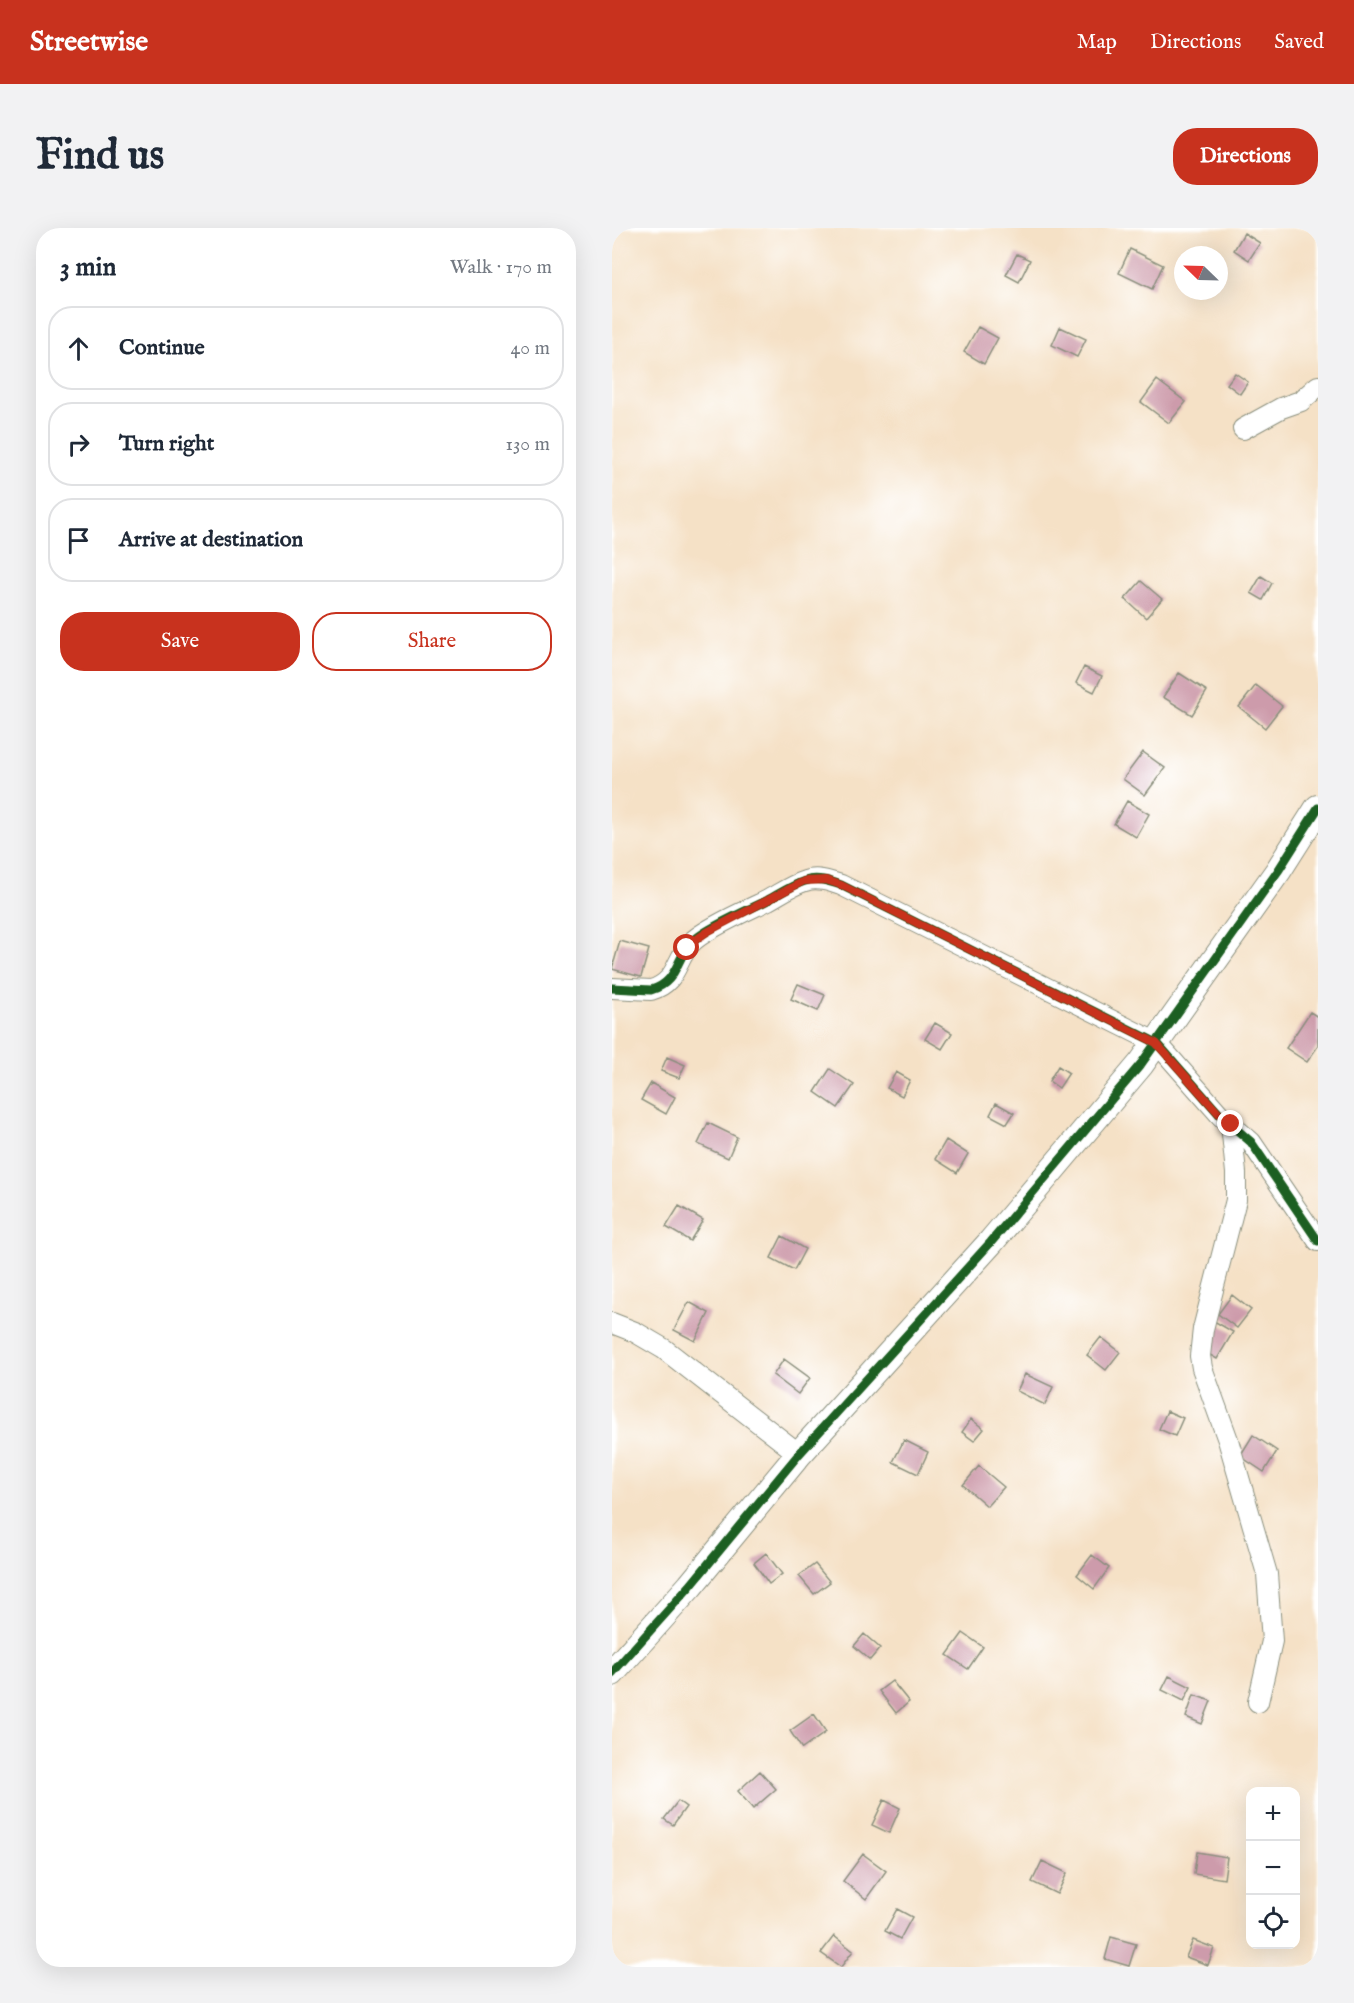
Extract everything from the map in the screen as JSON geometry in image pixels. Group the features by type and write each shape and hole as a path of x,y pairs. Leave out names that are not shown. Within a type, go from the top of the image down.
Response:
{"street":[{"path":"1243,429 1281,408 1301,401 1318,386"},
{"path":"612,1673 690,1586 800,1454 990,1242 1141,1064 1278,871 1318,808"},
{"path":"612,988 656,989 672,976 687,948 698,937 804,881 826,880 841,885 1156,1043 1221,1116 1251,1142 1318,1241"},
{"path":"1231,1124 1236,1200 1203,1329 1200,1356 1202,1368 1228,1440 1267,1574 1272,1641 1258,1702"},
{"path":"612,1323 635,1332 664,1349 800,1454"}],"building":[{"path":"1244,233 1260,243 1249,260 1234,250"},
{"path":"1130,249 1163,265 1152,289 1119,273"},
{"path":"1017,254 1030,260 1019,282 1006,275"},
{"path":"978,327 998,338 984,364 964,352"},
{"path":"1060,327 1086,339 1077,357 1052,345"},
{"path":"1235,373 1248,382 1240,394 1227,384"},
{"path":"1157,380 1186,402 1169,423 1141,402"},
{"path":"1261,576 1272,583 1263,600 1251,593"},
{"path":"1141,581 1162,599 1146,618 1125,599"},
{"path":"1084,667 1102,676 1094,692 1076,683"},
{"path":"1179,673 1207,691 1192,715 1163,697"},
{"path":"1256,685 1282,706 1265,728 1239,707"},
{"path":"1143,752 1165,768 1145,795 1123,779"},
{"path":"1127,801 1149,814 1136,837 1114,824"},
{"path":"620,941 649,949 641,977 612,969"},
{"path":"798,984 825,995 818,1011 791,999"},
{"path":"1310,1012 1318,1017 1318,1046 1307,1062 1286,1048"},
{"path":"935,1023 952,1033 942,1049 925,1039"},
{"path":"667,1057 685,1065 679,1078 661,1071"},
{"path":"1058,1066 1069,1073 1059,1088 1049,1081"},
{"path":"830,1069 854,1085 838,1108 815,1092"},
{"path":"896,1072 910,1080 902,1096 887,1088"},
{"path":"651,1083 675,1097 666,1114 641,1100"},
{"path":"996,1103 1014,1113 1007,1124 990,1115"},
{"path":"708,1123 737,1137 728,1158 698,1144"},
{"path":"946,1140 968,1154 957,1173 935,1159"},
{"path":"679,1206 703,1220 690,1241 666,1227"},
{"path":"782,1236 805,1249 794,1270 771,1258"},
{"path":"1232,1295 1251,1310 1237,1328 1218,1314"},
{"path":"689,1302 709,1313 695,1341 674,1330"},
{"path":"1214,1321 1233,1332 1217,1359 1198,1348"},
{"path":"1101,1337 1120,1352 1106,1370 1087,1355"},
{"path":"784,1359 810,1378 798,1394 773,1375"},
{"path":"1025,1374 1053,1387 1045,1405 1017,1391"},
{"path":"1167,1411 1183,1418 1175,1436 1159,1429"},
{"path":"971,1419 984,1429 974,1441 962,1432"},
{"path":"1253,1435 1277,1451 1264,1472 1240,1456"},
{"path":"904,1440 928,1452 918,1474 893,1462"},
{"path":"979,1466 1004,1487 987,1506 963,1485"},
{"path":"766,1553 782,1574 769,1584 754,1563"},
{"path":"1092,1555 1109,1568 1094,1589 1077,1575"},
{"path":"815,1564 830,1582 814,1594 799,1576"},
{"path":"963,1633 983,1647 968,1669 947,1655"},
{"path":"864,1634 880,1648 870,1660 854,1646"},
{"path":"1169,1676 1191,1687 1184,1701 1162,1690"},
{"path":"892,1681 909,1702 896,1713 879,1691"},
{"path":"1194,1695 1211,1701 1202,1724 1186,1717"},
{"path":"814,1714 826,1732 802,1749 790,1731"},
{"path":"760,1771 776,1789 753,1809 738,1791"},
{"path":"884,1800 900,1808 889,1833 872,1825"},
{"path":"678,1801 686,1807 673,1825 664,1819"},
{"path":"1197,1852 1227,1857 1224,1879 1194,1874"},
{"path":"863,1854 886,1871 866,1899 843,1881"},
{"path":"1042,1861 1067,1873 1057,1894 1032,1882"},
{"path":"897,1909 912,1917 900,1939 885,1931"},
{"path":"834,1936 853,1951 841,1967 821,1953"},
{"path":"1111,1937 1136,1944 1129,1966 1105,1959"},
{"path":"1193,1940 1214,1948 1208,1965 1186,1957"}],"cycle path":[{"path":"612,1673 690,1586 799,1454 991,1242 1141,1064 1278,871 1318,808"},
{"path":"612,988 651,990 660,986 671,976 686,950 697,938 795,885 814,879 841,885 1157,1043 1221,1116 1251,1142 1318,1241"}],"route":[{"path":"687,948 698,937 804,881 826,880 841,885 1156,1043 1221,1116 1231,1124"}]}
